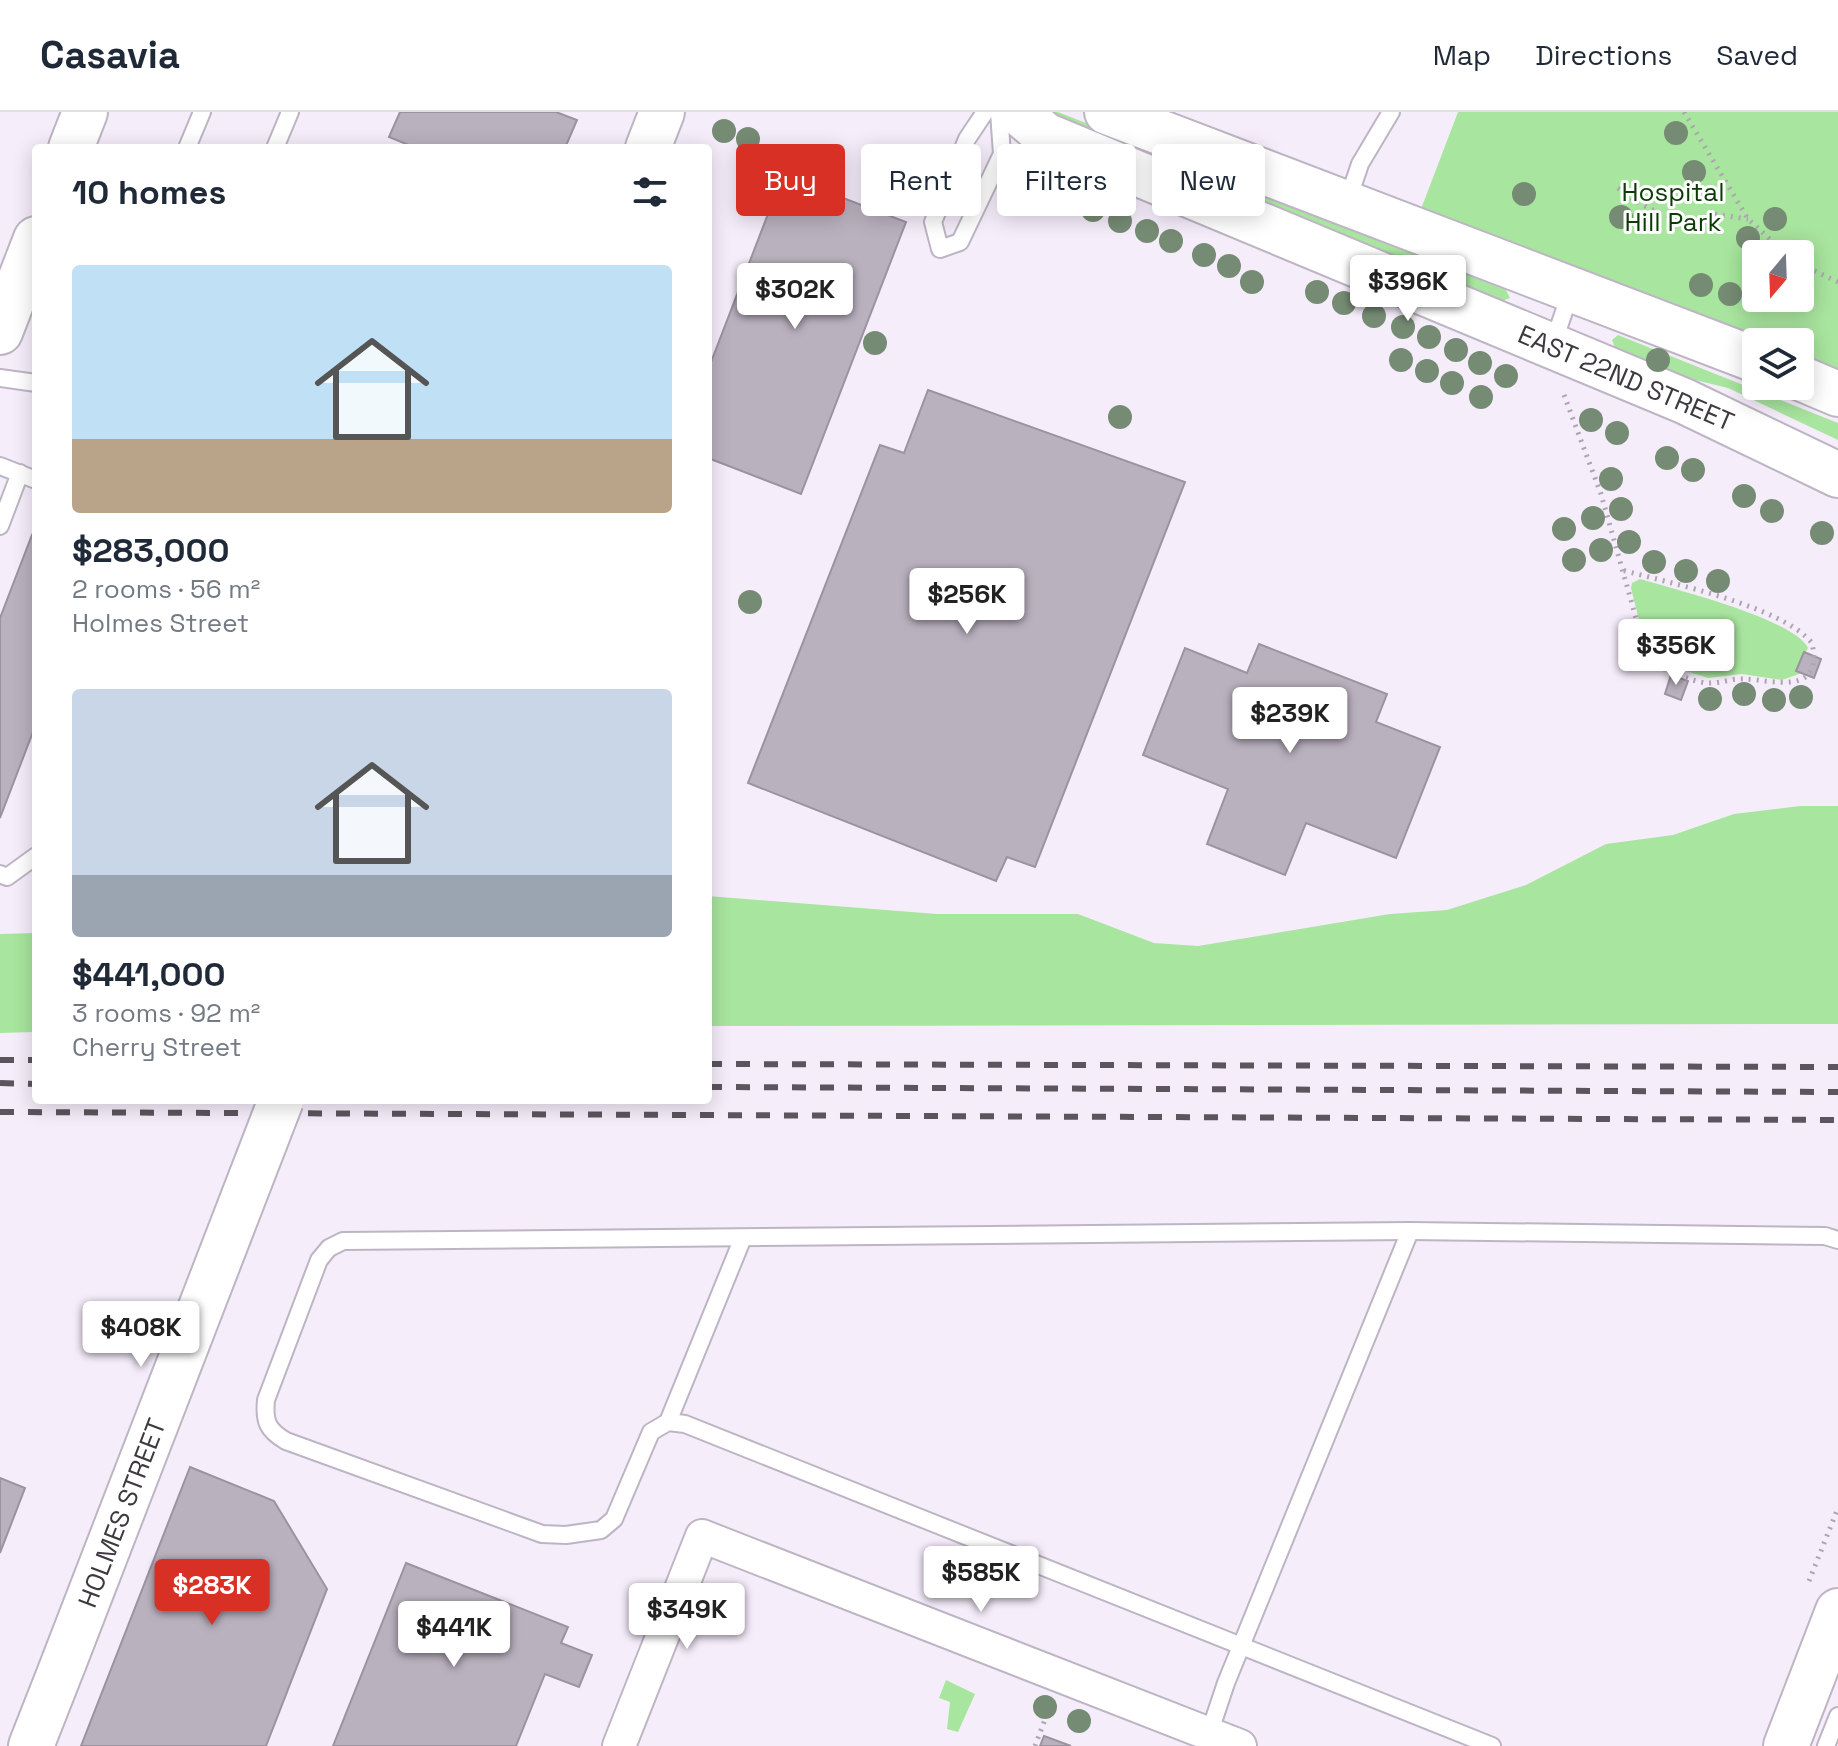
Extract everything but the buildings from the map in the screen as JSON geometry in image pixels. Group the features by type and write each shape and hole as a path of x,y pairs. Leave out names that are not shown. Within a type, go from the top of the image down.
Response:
{"main road":[{"path":"73,144 85,112"},
{"path":"650,144 662,112"},
{"name":"EAST 22ND STREET","path":"1018,112 1045,135 1684,401 1838,475"},
{"path":"1107,112 1742,355"},
{"path":"0,332 32,249"},
{"path":"1814,384 1838,394"},
{"name":"HOLMES STREET","path":"31,1746 279,1104"},
{"path":"1786,1746 1838,1611"}],"street":[{"path":"619,1746 702,1536 1207,1740 1240,1746"}],"lane":[{"path":"189,144 202,112"},
{"path":"277,144 290,112"},
{"path":"985,112 967,139 933,222 940,249 960,242 990,182 1002,154 999,112"},
{"path":"1347,204 1360,164 1391,112"},
{"path":"1552,346 1571,290"},
{"path":"0,378 32,382"},
{"path":"0,466 28,477 0,526"},
{"path":"0,874 7,877 32,859"},
{"path":"1207,1740 1241,1648 1410,1231"},
{"path":"1492,1746 685,1424 668,1422 651,1432 614,1519 601,1530 566,1535 542,1534 286,1441 272,1433 264,1419 266,1400 319,1260 329,1248 343,1241 742,1240 1410,1231 1825,1236 1838,1240"},
{"path":"668,1422 742,1240"},
{"path":"1826,1746 1838,1716"}],"path":[{"path":"1684,112 1748,219 1771,240"},
{"path":"1618,188 1633,201 1663,216 1691,223"},
{"path":"1707,213 1748,219"},
{"path":"1814,271 1838,282"},
{"path":"1564,395 1601,494 1622,570 1649,661 1705,683 1741,678 1788,684 1803,679 1808,671 1813,651 1801,632 1740,604 1622,570"},
{"path":"1035,1746 1046,1717"}],"green space":[{"path":"1041,112 1058,112 1139,144 1143,150 1141,155 1136,153 1136,144 1115,144"},
{"name":"Hospital Hill Park","path":"1458,112 1838,112 1838,375 1814,366 1814,328 1742,328 1742,336 1421,209"},
{"path":"1265,195 1506,290 1510,298 1502,301 1265,207"},
{"path":"1618,335 1742,385 1742,395 1728,388 1671,374 1616,350 1612,340"},
{"path":"1753,400 1780,400 1838,423 1838,440"},
{"path":"1640,579 1732,606 1781,626 1808,648 1796,670 1802,673 1782,680 1742,674 1708,678 1655,661 1646,648 1631,588 1632,583"},
{"path":"1800,806 1838,806 1838,1024 712,1026 712,896 937,914 1078,914 1154,943 1198,946 1390,914 1447,910 1526,885 1606,844 1673,835 1734,814"},
{"path":"32,933 32,1032 0,1033 0,934"},
{"path":"946,1680 975,1694 958,1732 947,1729 950,1702 939,1698"}],"railway":[{"path":"0,1060 32,1060"},
{"path":"712,1064 1838,1067"},
{"path":"0,1083 32,1084"},
{"path":"712,1087 1838,1092"},
{"path":"0,1112 1838,1120"}]}
